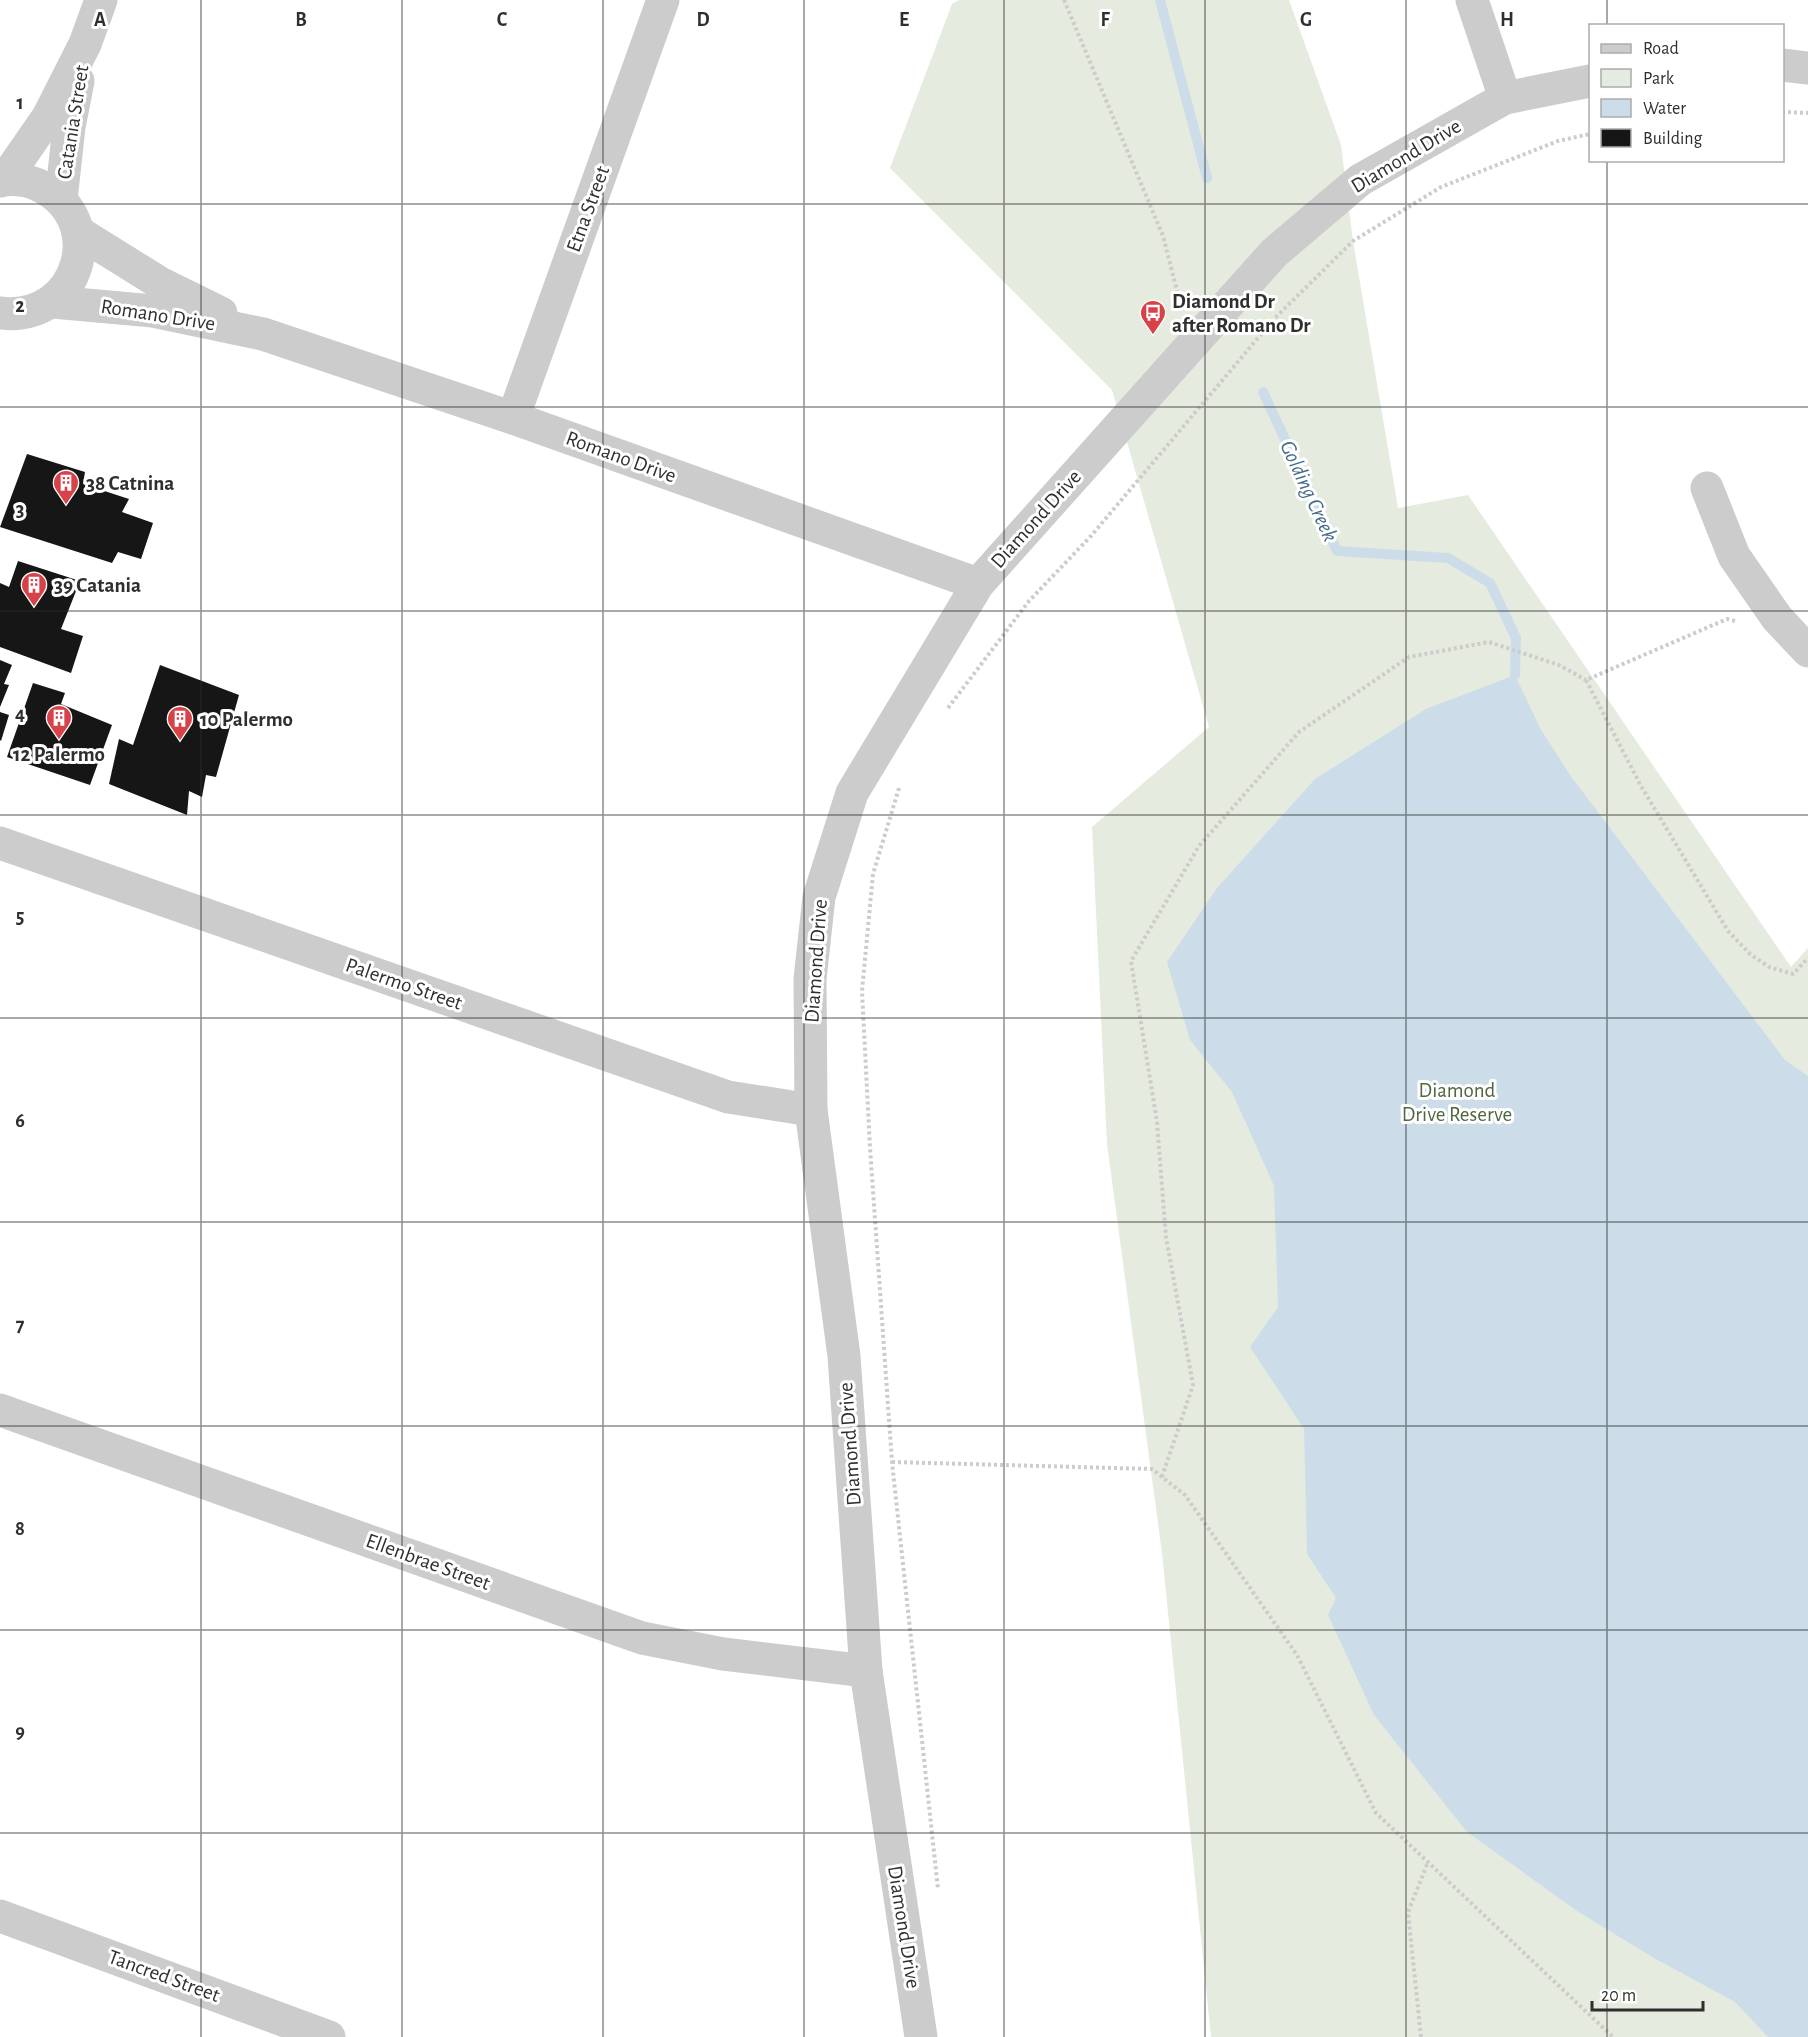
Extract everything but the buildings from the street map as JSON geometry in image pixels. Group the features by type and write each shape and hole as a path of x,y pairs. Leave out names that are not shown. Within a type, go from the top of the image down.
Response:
{"street":[{"name":"Catania Street","path":"2,180 48,117 85,44 101,0"},
{"name":"Etna Street","path":"513,418 663,0"},
{"path":"1472,0 1505,98"},
{"name":"Catania Street","path":"61,200 69,127 85,44"},
{"path":"1784,65 1808,68"},
{"name":"Diamond Drive","path":"921,2037 866,1671 844,1356 811,1110 810,979 819,897 852,793 978,584 1274,253 1360,180 1505,98 1589,81"},
{"path":"2,180 30,181 47,189 61,200 72,215 78,232 80,250 76,268 67,287 52,302 34,312 4,323"},
{"name":"Romano Drive","path":"78,232 160,283 262,334"},
{"name":"Romano Drive","path":"52,302 153,310 262,334 513,418 978,584"},
{"path":"1707,488 1734,556 1777,618 1808,651"},
{"name":"Palermo Street","path":"0,843 728,1097 811,1110"},
{"name":"Ellenbrae Street","path":"0,1410 642,1638 723,1654 866,1671"},
{"name":"Tancred Street","path":"0,1916 329,2037"}],"path":[{"path":"1064,0 1163,236 1181,306 1203,332"},
{"path":"1784,112 1808,113"},
{"path":"947,709 1029,601 1090,536 1274,319 1353,241 1442,187 1558,141 1589,134"},
{"path":"1586,680 1727,619 1754,623 1777,618"},
{"path":"1162,1477 1193,1385 1166,1237 1157,1122 1131,961 1199,846 1299,732 1408,657 1490,642 1559,665 1586,680 1641,786 1728,931 1750,954 1769,967 1793,974 1808,958"},
{"path":"901,779 873,874 862,992 870,1148 892,1462 939,1896"},
{"path":"892,1462 1152,1469 1185,1495 1297,1655 1376,1813 1613,2037"},
{"path":"1421,2037 1408,1912 1428,1862"}],"green space":[{"name":"Diamond Drive Reserve","path":"959,0 1289,0 1341,145 1353,241 1398,508 1468,495 1791,967 1808,948 1808,2037 1211,2037 1162,1553 1107,1144 1092,827 1209,727 1112,390 890,168 952,4"}],"water":[{"path":"1515,675 1540,728 1570,775 1785,1060 1808,1076 1808,2037 1768,2037 1735,2002 1654,1958 1577,1911 1467,1832 1374,1715 1328,1615 1336,1598 1307,1554 1304,1429 1250,1347 1278,1307 1274,1186 1232,1092 1190,1040 1167,962 1217,888 1315,779 1426,709"}],"waterway":[{"name":"Golding Creek","path":"1160,0 1207,178"},
{"name":"Golding Creek","path":"1263,392 1337,551 1448,558 1490,583 1516,638 1515,675"}],"place":[{"name":"Diamond Dr after Romano Dr","path":"1153,336"},
{"name":"38 Catnina","path":"66,506"},
{"name":"39 Catania","path":"34,608"},
{"name":"12 Palermo","path":"59,741"},
{"name":"10 Palermo","path":"180,742"}]}
